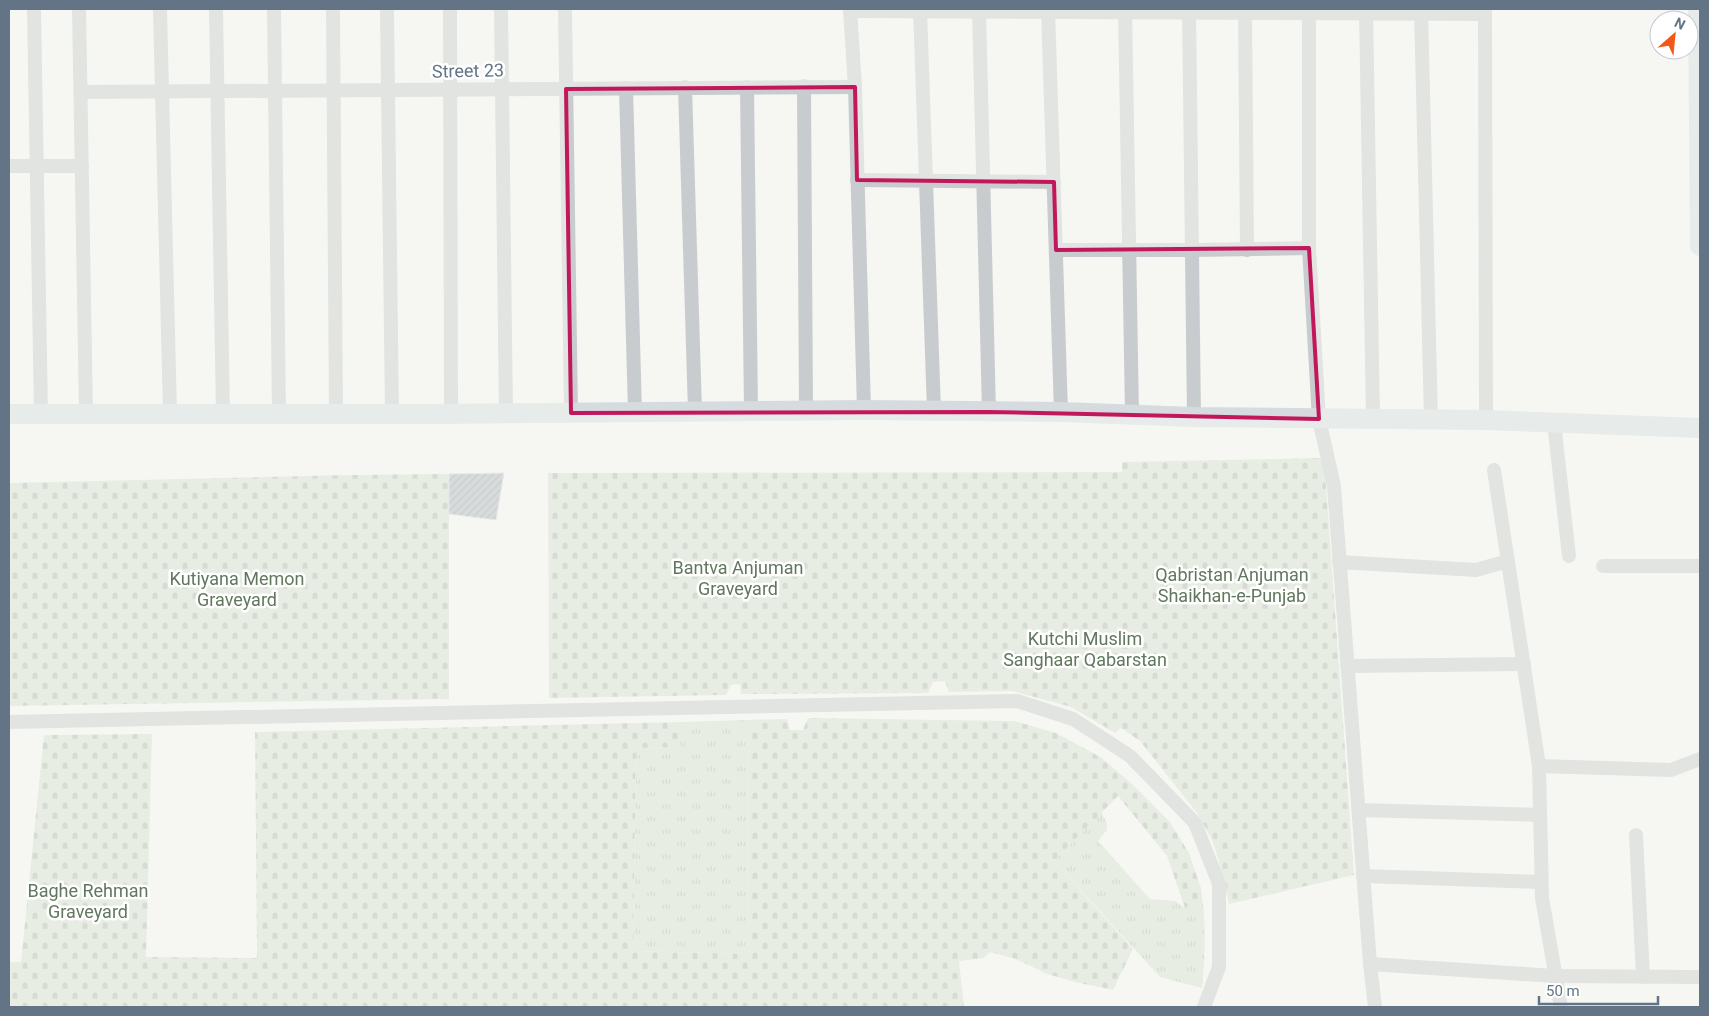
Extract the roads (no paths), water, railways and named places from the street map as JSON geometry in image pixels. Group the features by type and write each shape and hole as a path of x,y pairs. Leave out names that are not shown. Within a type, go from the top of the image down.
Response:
{"street":[{"path":"34,9 41,414"},
{"path":"79,9 86,414"},
{"path":"160,9 170,414"},
{"path":"216,9 223,415"},
{"path":"274,9 279,415"},
{"path":"333,9 336,414"},
{"path":"387,9 392,414"},
{"path":"450,9 451,414"},
{"path":"501,9 506,414"},
{"path":"565,9 571,413"},
{"path":"1698,9 1700,246"},
{"path":"864,410 855,87 850,10 1485,12 1486,420"},
{"path":"920,10 934,411"},
{"path":"979,10 989,412"},
{"path":"1048,10 1061,412"},
{"path":"1125,11 1132,414"},
{"path":"1189,11 1194,417"},
{"path":"1245,11 1247,250"},
{"path":"1309,11 1309,248 1319,419 1334,486 1374,1007"},
{"path":"1366,11 1373,419"},
{"path":"1421,11 1431,420"},
{"path":"804,86 806,410"},
{"path":"747,87 751,410"},
{"name":"Street 23","path":"80,92 855,87"},
{"path":"626,88 634,412"},
{"path":"685,88 695,411"},
{"path":"9,166 82,166"},
{"path":"857,180 1054,182"},
{"path":"1056,250 1247,250 1309,248"},
{"path":"9,414 506,414 864,410 1061,412 1194,417 1486,420 1700,428"},
{"path":"1554,423 1569,556"},
{"path":"1494,470 1539,766 1542,898 1561,1007"},
{"path":"1340,562 1476,570 1508,561"},
{"path":"1603,566 1700,566"},
{"path":"1347,666 1524,664"},
{"path":"9,722 1017,701 1073,719 1130,756 1195,823 1219,884 1219,967 1204,1007"},
{"path":"1539,766 1671,770 1700,759"},
{"path":"1359,810 1540,815"},
{"path":"1636,835 1644,977"},
{"path":"1363,876 1542,882"},
{"path":"1370,964 1555,976 1700,977"}],"park label":[{"name":"Bantva Anjuman Graveyard","path":"738,578"},
{"name":"Qabristan Anjuman Shaikhan-e-Punjab","path":"1232,585"},
{"name":"Kutiyana Memon Graveyard","path":"237,589"},
{"name":"Kutchi Muslim Sanghaar Qabarstan","path":"1085,649"},
{"name":"Baghe Rehman Graveyard","path":"88,901"}]}
